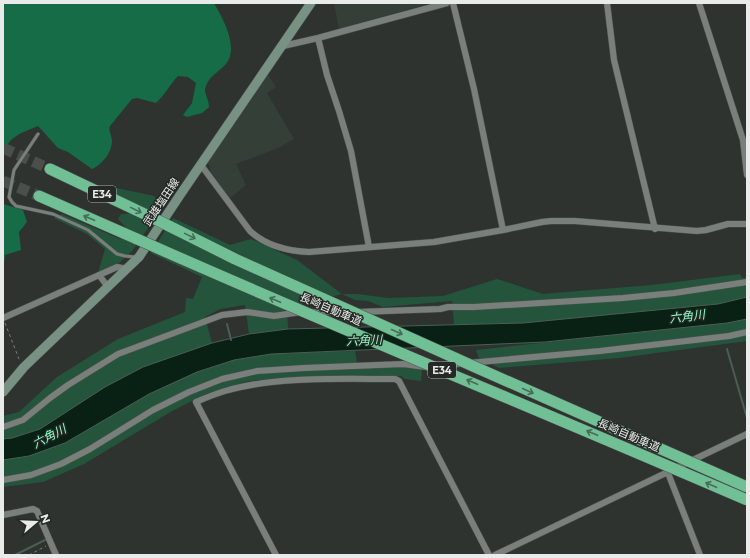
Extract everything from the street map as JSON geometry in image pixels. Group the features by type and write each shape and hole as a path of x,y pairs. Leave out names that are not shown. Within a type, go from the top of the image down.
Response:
{"highway":[{"name":"長崎自動車道","path":"50,169 250,265 495,376 747,487"},
{"name":"長崎自動車道","path":"39,196 266,296 747,500"}],"main road":[{"name":"武雄塩田線","path":"3,392 24,367 139,257 311,3"}],"street":[{"path":"283,46 447,3"},
{"path":"453,3 474,89 504,230"},
{"path":"607,3 614,60 655,229"},
{"path":"699,3 743,140 747,175"},
{"path":"318,38 326,75 351,151 369,247"},
{"path":"201,165 250,231 257,238 293,251 309,252 434,242 552,221 575,221 655,229 697,231 728,224 747,224"},
{"path":"3,318 117,267 127,269"},
{"path":"99,276 108,287"},
{"path":"3,427 23,420 68,385 118,354 222,315 247,312 274,316 296,312 440,309 448,307 474,307 592,300 674,293 747,282"},
{"path":"3,480 31,475 61,464 90,449 153,410 189,392 222,379 257,371 402,364 422,367 600,351 729,336 747,332"},
{"path":"276,555 196,402 225,391 259,384 302,380 395,379 400,381 489,555"},
{"path":"495,555 747,434"},
{"path":"668,473 700,555"},
{"path":"3,515 33,509 37,511 56,555"}],"lane":[{"path":"38,134 14,170 9,196 12,202 16,206 53,214 88,230 117,254 139,257"}],"path":[{"path":"3,318 21,364 24,367"},
{"path":"29,555 50,544"}],"shaded area":[{"path":"334,3 431,3 339,29"},
{"path":"268,75 276,87 267,93 294,139 278,148 236,164 246,185 229,199 211,172 208,162"}],"green space":[{"path":"3,3 214,3 229,34 231,52 229,59 224,66 210,79 206,85 205,91 209,107 202,113 187,117 183,115 192,103 196,83 188,77 178,76 156,103 137,98 132,99 110,126 109,130 112,145 106,158 92,169 68,152 58,148 38,126 13,138 3,152"},
{"path":"112,187 154,196 160,202 160,211 132,251 119,263 98,273 105,249 87,234 54,218 62,214 120,239 127,236 128,230 118,219 121,214 140,213 142,207 109,191"},
{"path":"3,204 23,210 27,222 19,232 21,250 5,255 3,265"},
{"path":"173,218 230,245 251,239 297,260 342,294 287,307 288,329 249,334 245,305 220,309 205,317 212,343 143,367 105,387 40,429 12,438 3,439 3,416 19,412 57,377 118,339 185,312 186,298 193,299 202,277 151,253"},
{"path":"740,274 742,278 747,277 747,297 718,304 523,323 454,325 452,301 383,307 368,301 355,300 342,294 357,294 388,298 443,296 497,279 543,294 652,285"},
{"path":"747,319 747,341 619,358 499,368 479,358 476,350 727,323"},
{"path":"355,351 358,369 402,366 422,370 421,381 405,379 401,376 302,377 249,381 208,393 172,411 84,464 43,482 3,487 3,483 5,482 3,460 29,456 65,443 149,394 197,372 234,360 271,354"}],"water":[{"name":"六角川","path":"747,297 747,319 727,323 545,342 271,354 234,360 197,372 149,394 65,443 29,456 3,460 3,439 12,438 40,429 105,387 143,367 212,343 249,334 288,329 523,323 718,304"}],"waterway":[{"path":"227,324 231,340"},
{"path":"727,349 747,418"},
{"path":"15,555 45,540"}],"tunnel":[{"path":"3,148 50,169"},
{"path":"3,181 39,196"}]}
